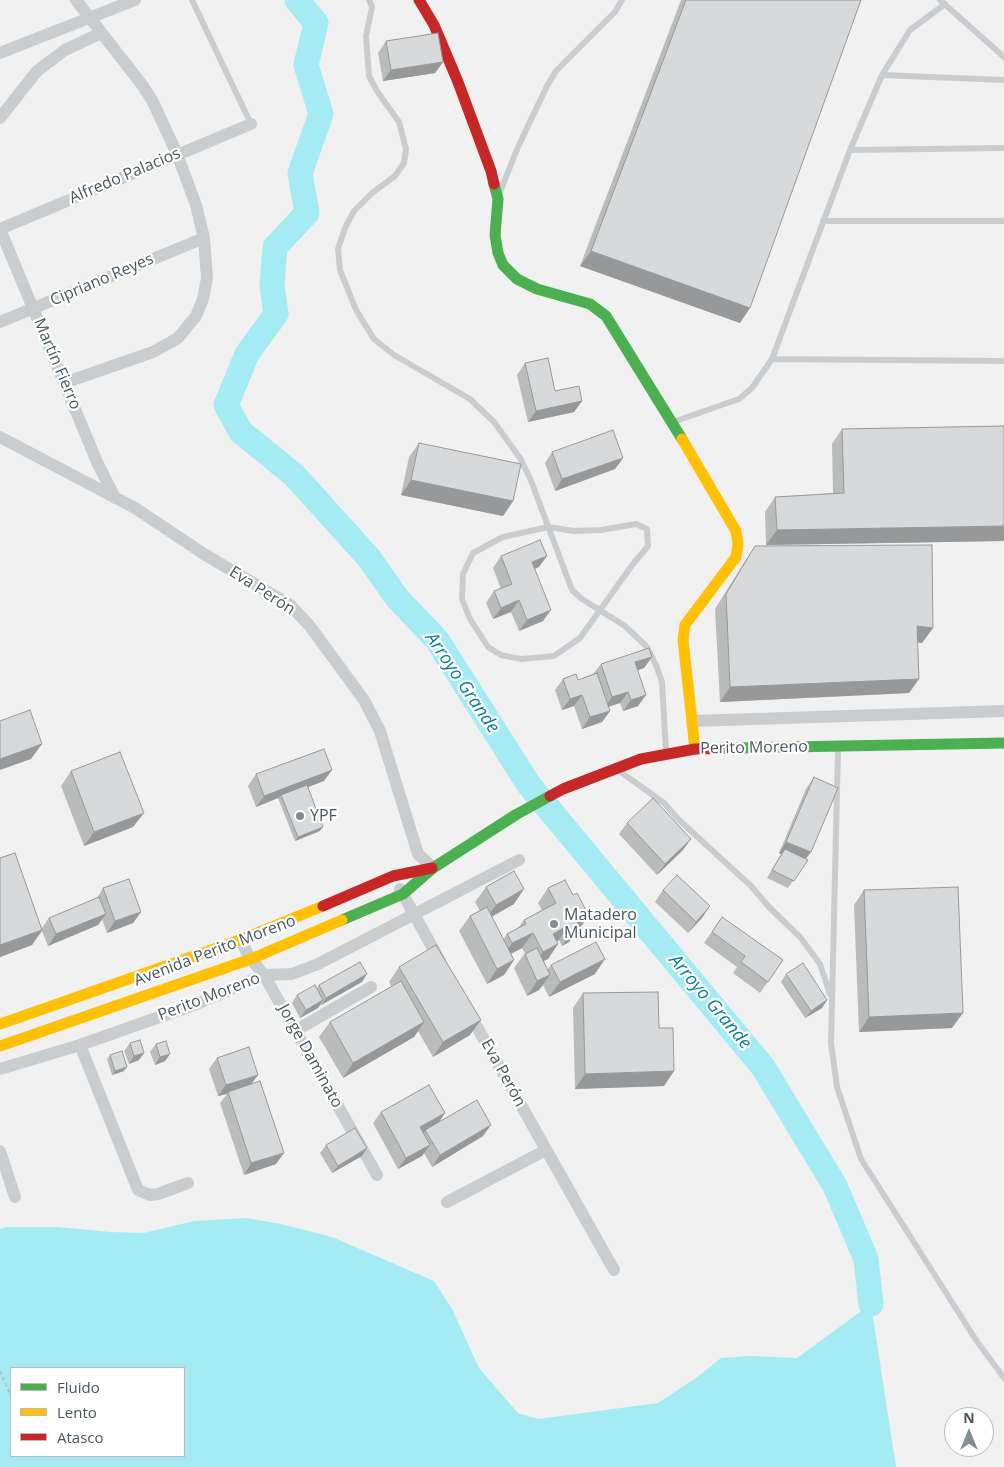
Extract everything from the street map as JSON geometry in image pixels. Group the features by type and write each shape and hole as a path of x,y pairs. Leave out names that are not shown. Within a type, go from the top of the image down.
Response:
{"main road":[{"path":"419,0 434,25 458,82 491,171 498,199 495,235 498,253 503,265 517,279 537,288 590,304 606,316 672,422 736,531 738,544 736,557 685,625 684,630 683,640 695,749"},
{"name":"Perito Moreno","path":"517,814 564,790 615,768 666,753 695,749 1004,743"},
{"name":"Avenida Perito Moreno","path":"0,1046 251,959 403,894 433,868 517,814"},
{"name":"Avenida Perito Moreno","path":"0,1024 240,940 393,876 433,868"}],"street":[{"path":"64,383 153,352 178,338 196,316 203,299 207,278 204,238 196,205 176,154 148,94 76,0"},
{"path":"0,53 135,0"},
{"path":"0,118 37,72 65,50 101,33"},
{"name":"Alfredo Palacios","path":"0,229 251,124"},
{"name":"Martín Fierro","path":"0,229 97,462 115,498"},
{"name":"Cipriano Reyes","path":"0,322 204,238"},
{"name":"Eva Perón","path":"0,437 135,508 204,554 290,606 309,625 364,700 380,731 418,854 433,868"},
{"path":"692,721 1004,711"},
{"name":"Perito Moreno","path":"0,1069 80,1045 198,1003 264,975 292,974 318,964 519,860"},
{"path":"393,876 449,976"},
{"name":"Jorge Daminato","path":"240,940 251,959 264,975 377,1175"},
{"path":"295,1031 371,987"},
{"name":"Eva Perón","path":"463,1002 614,1270"},
{"path":"80,1045 138,1190 150,1195 158,1194 188,1183"},
{"path":"447,1202 546,1150"},
{"path":"0,1151 15,1197"}],"lane":[{"path":"192,0 251,124"},
{"path":"369,0 372,7 366,36 369,76 399,122 406,149 404,162 395,176 372,193 354,211 344,228 338,249 340,270 356,310 374,339 394,355 470,399 494,422 520,458 530,478 572,590 582,599 625,626 647,648 656,665 662,682 666,753"},
{"path":"498,199 518,147 556,71 615,12 622,0"},
{"path":"672,422 739,399 752,388 772,359 850,150 882,74 910,30 943,2 1004,57"},
{"path":"882,74 1004,80"},
{"path":"850,150 1004,148"},
{"path":"823,221 1004,221"},
{"path":"772,359 1004,360"},
{"path":"636,524 647,530 648,546 580,638 554,656 521,659 501,655 488,647 470,619 462,599 464,574 473,553 503,538 548,527 574,531 602,530 636,524"},
{"path":"838,746 831,1043 837,1087 860,1160 976,1340 1004,1378"},
{"path":"615,768 664,803 678,819 751,886 769,907 800,937 820,964 832,1000"}],"path":[{"path":"0,1371 10,1394"}],"water":[{"path":"246,1218 281,1224 332,1237 434,1281 452,1309 479,1368 518,1413 538,1419 658,1403 696,1378 721,1358 750,1356 797,1358 871,1304 896,1467 0,1467 0,1229 6,1227 58,1227 144,1233 194,1221"}],"building":[{"path":"686,0 861,0 750,308 591,251"},
{"path":"438,33 443,62 391,70 386,41"},
{"path":"548,358 555,391 579,386 582,401 536,411 525,363"},
{"path":"1004,426 1004,526 777,530 775,497 844,493 842,429"},
{"path":"613,430 623,458 562,479 552,452"},
{"path":"419,443 521,464 513,501 411,480"},
{"path":"540,540 547,556 532,562 551,610 527,620 519,600 501,608 494,591 512,584 501,556"},
{"path":"932,545 933,628 917,626 919,679 730,687 726,594 755,546"},
{"path":"649,648 652,657 635,662 646,695 631,700 628,692 612,697 601,664"},
{"path":"597,673 610,711 590,717 582,695 570,699 563,679 576,674 578,680"},
{"path":"30,710 42,744 0,759 0,721"},
{"path":"324,749 332,770 264,796 256,774"},
{"path":"120,752 144,813 94,832 71,771"},
{"path":"814,777 838,788 811,852 786,842"},
{"path":"307,785 323,827 298,837 281,795"},
{"path":"653,798 691,839 665,864 627,823"},
{"path":"785,849 808,860 794,881 772,870"},
{"path":"15,853 42,930 0,945 0,858"},
{"path":"514,871 524,889 496,905 486,887"},
{"path":"677,875 710,906 696,922 663,890"},
{"path":"129,879 141,912 115,921 103,888"},
{"path":"565,880 573,895 577,893 589,916 577,922 580,928 572,931 569,925 553,934 558,944 543,952 533,933 512,943 507,934 526,924 524,920 556,903 548,888"},
{"path":"958,887 963,1013 869,1017 864,890"},
{"path":"99,897 106,914 56,934 49,918"},
{"path":"487,907 514,960 497,969 470,916"},
{"path":"722,917 783,960 768,982 741,962 745,956 712,932"},
{"path":"596,942 605,959 560,982 551,965"},
{"path":"436,945 481,1020 443,1042 399,967"},
{"path":"537,948 550,975 537,981 525,954"},
{"path":"360,962 367,974 326,998 319,985"},
{"path":"803,963 827,1000 811,1011 786,974"},
{"path":"401,981 424,1022 353,1063 330,1022"},
{"path":"315,985 323,1000 306,1010 297,995"},
{"path":"658,992 659,1028 673,1028 674,1071 585,1074 583,993"},
{"path":"140,1040 144,1053 134,1056 130,1043"},
{"path":"166,1041 170,1054 160,1057 156,1044"},
{"path":"249,1047 258,1075 226,1085 217,1058"},
{"path":"122,1051 127,1067 115,1071 110,1055"},
{"path":"260,1081 284,1153 251,1163 228,1092"},
{"path":"429,1085 445,1113 420,1127 430,1145 406,1158 381,1112"},
{"path":"477,1100 491,1125 440,1155 425,1130"},
{"path":"355,1128 367,1148 338,1166 326,1145"}],"waterway":[{"name":"Arroyo Grande","path":"297,0 316,23 306,65 321,114 300,173 307,213 275,247 272,285 276,314 247,354 226,405 241,432 294,475 369,558 397,598 437,640 529,785 763,1067 835,1186 866,1259 871,1304"}],"traffic: fast":[{"path":"494,184 498,199 495,235 498,253 503,265 517,279 537,289 590,304 606,316 682,439"},
{"path":"735,748 1004,743"},
{"path":"342,920 403,894 433,868 517,814 550,796"}],"traffic: slow":[{"path":"682,439 736,531 738,544 736,557 685,625 683,640 695,749"},
{"path":"0,1024 240,940 323,906"},
{"path":"0,1046 251,959 342,920"}],"traffic: jam":[{"path":"419,0 434,25 458,82 494,184"},
{"path":"550,796 563,789 641,759 695,749 735,748"},
{"path":"323,906 393,876 432,868"}],"place":[{"name":"YPF","path":"300,816"},
{"name":"Matadero Municipal","path":"554,924"}]}
